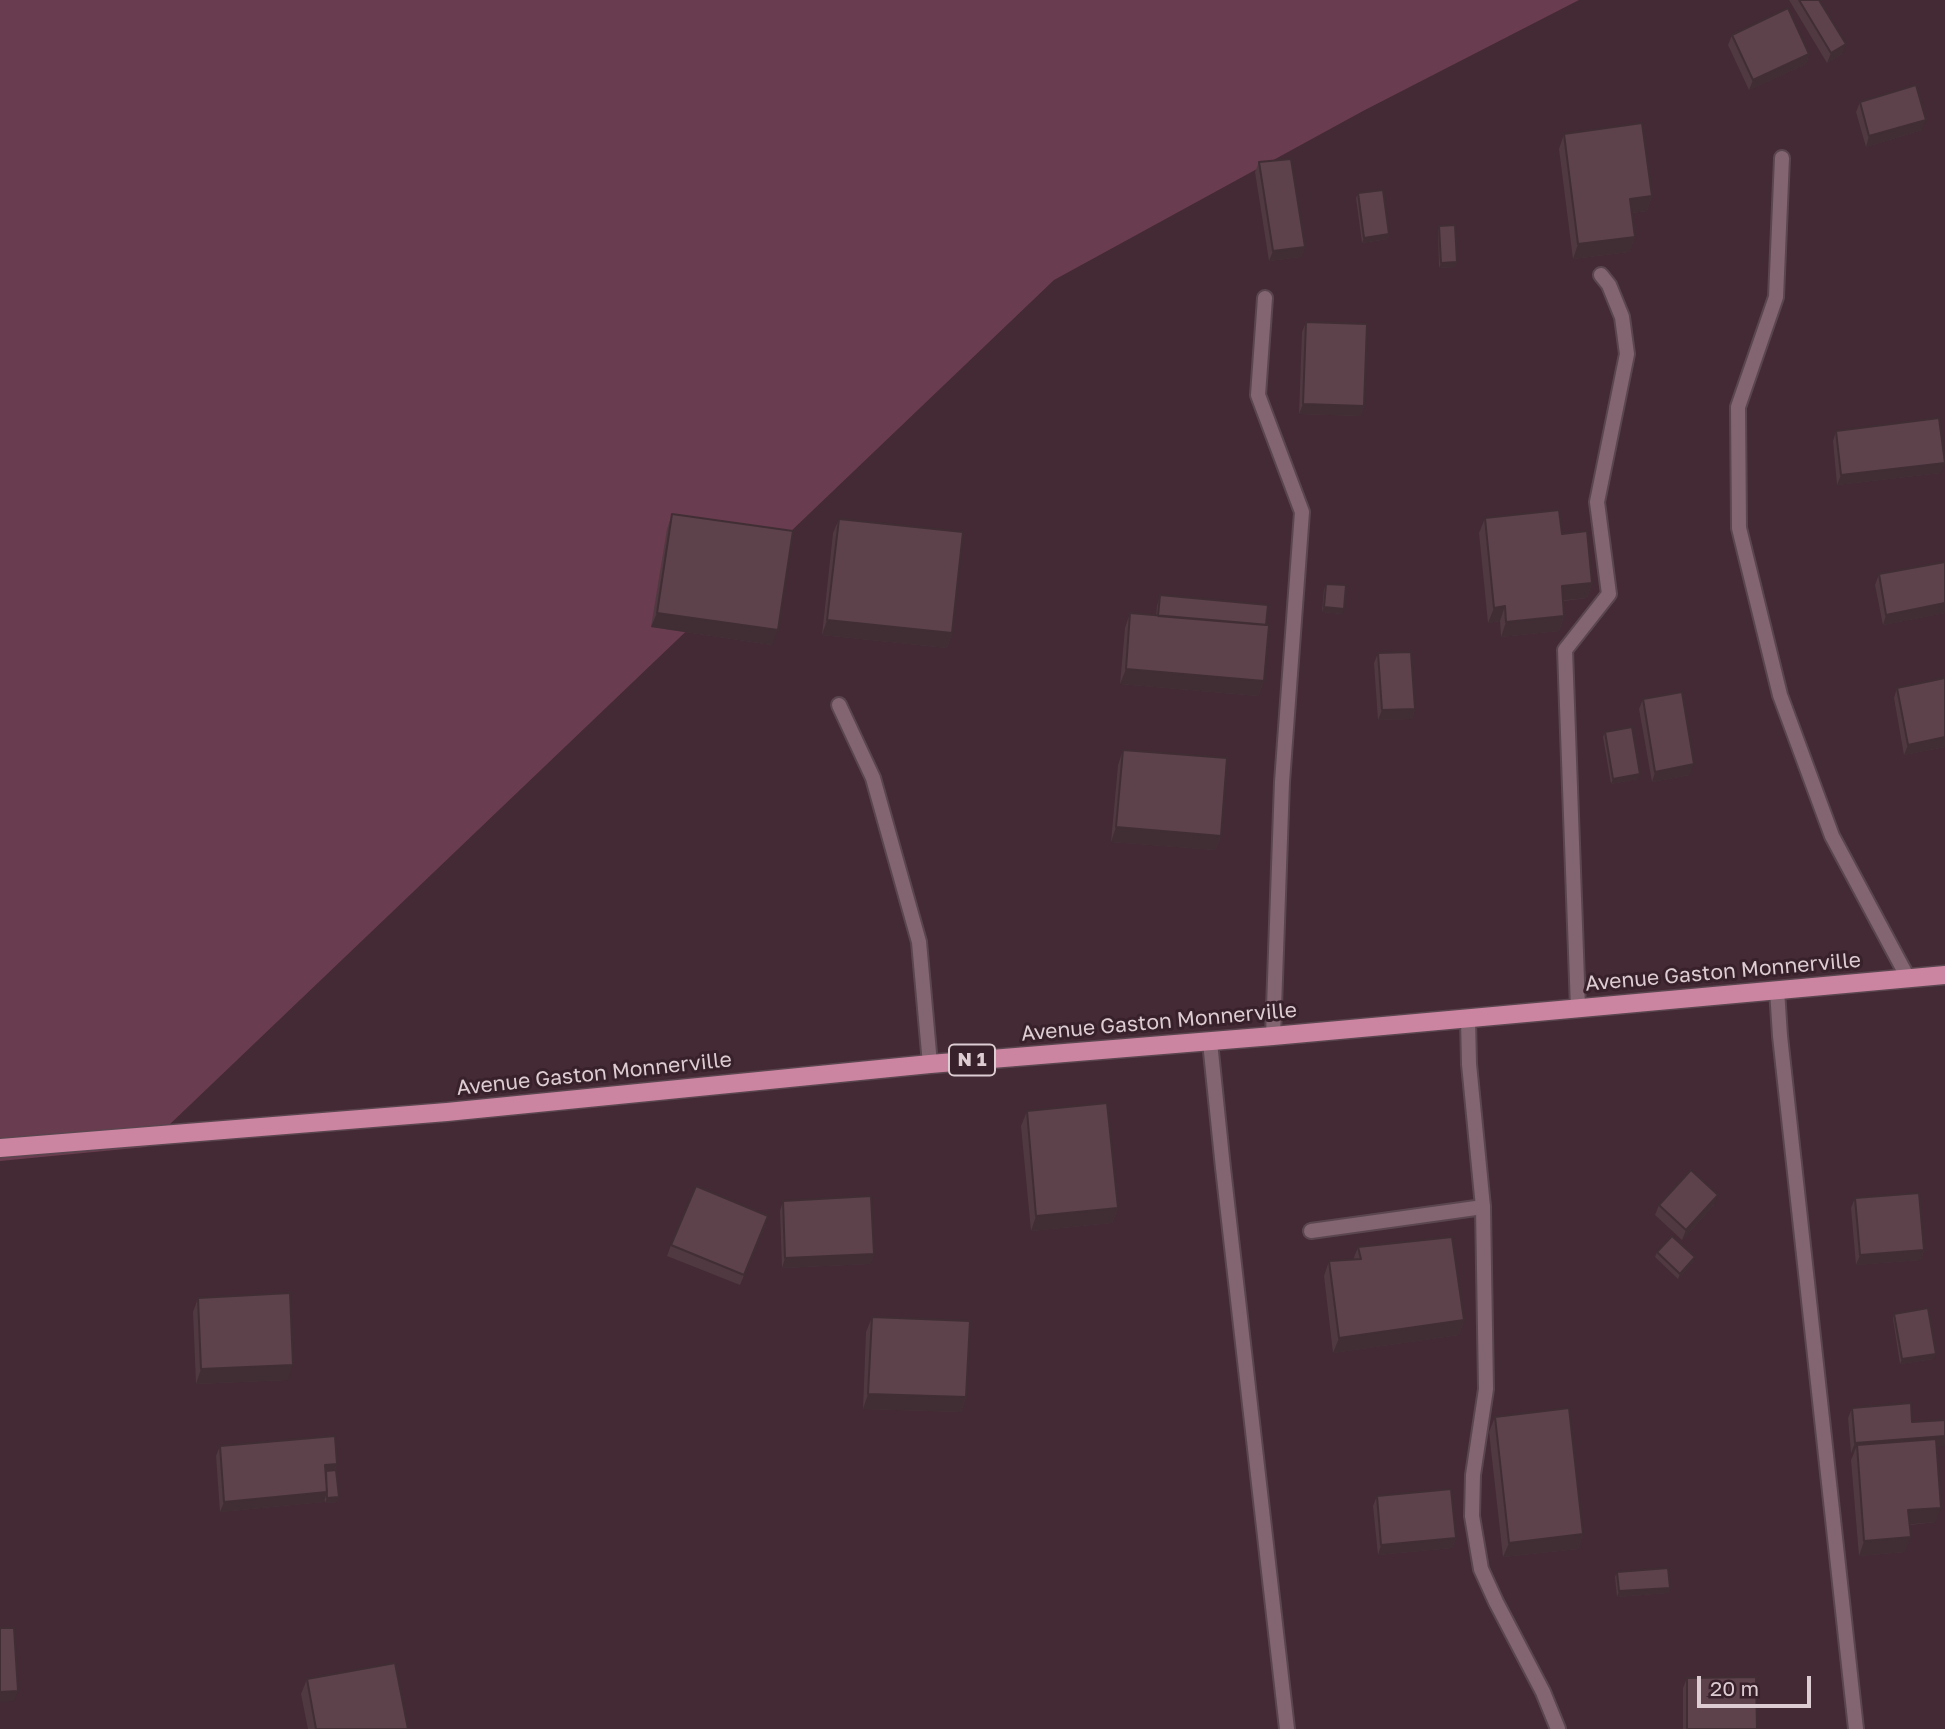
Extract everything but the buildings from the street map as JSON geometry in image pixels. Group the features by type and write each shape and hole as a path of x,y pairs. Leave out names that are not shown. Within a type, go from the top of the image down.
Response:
{"main road":[{"name":"Avenue Gaston Monnerville","path":"0,1148 447,1112 930,1064 1210,1042 1945,975"}],"street":[{"path":"1782,158 1776,297 1738,407 1739,528 1780,695 1832,836 1908,978"},
{"path":"1578,1008 1565,650 1609,594 1597,502 1627,354 1622,317 1609,285 1601,275"},
{"path":"1265,298 1258,395 1302,512 1282,782 1273,1036"},
{"path":"839,705 873,778 919,942 930,1064"},
{"path":"1777,990 1856,1729"},
{"path":"1468,1019 1469,1065 1483,1207 1486,1389 1474,1475 1472,1516 1481,1569 1543,1692 1558,1729"},
{"path":"1210,1042 1287,1729"},
{"path":"1311,1231 1483,1207"}],"shaded area":[{"path":"0,0 1579,0 1363,111 1054,280 146,1147 0,1161"}]}
